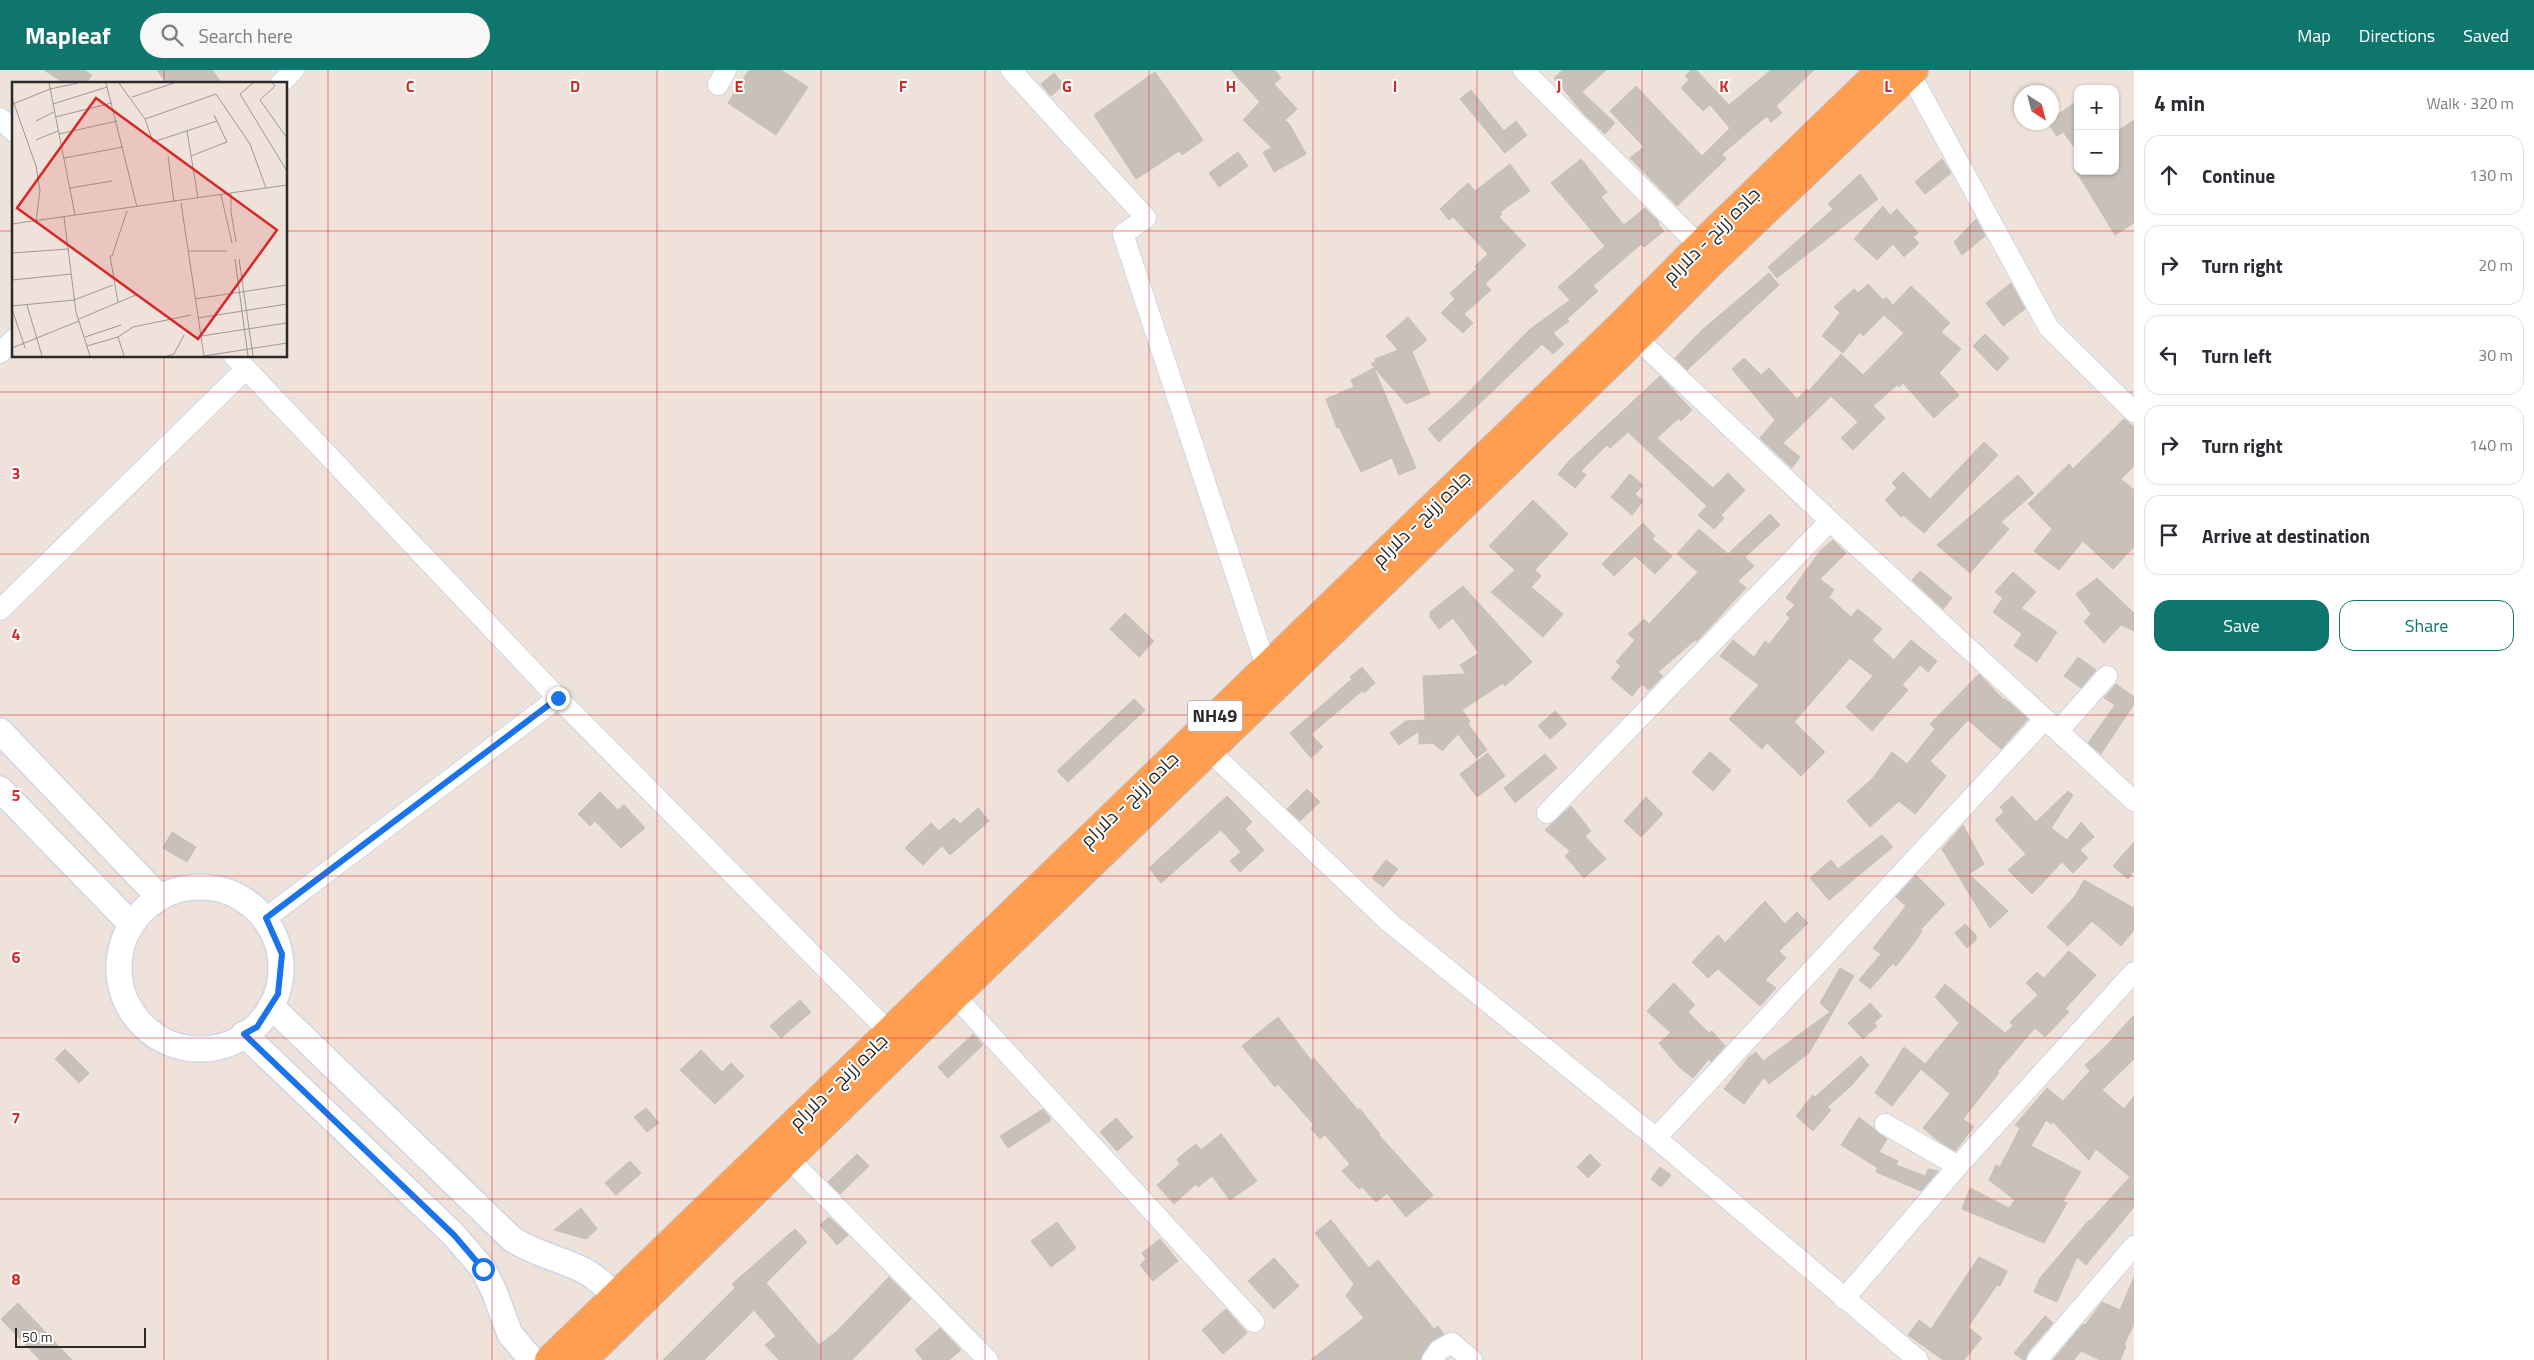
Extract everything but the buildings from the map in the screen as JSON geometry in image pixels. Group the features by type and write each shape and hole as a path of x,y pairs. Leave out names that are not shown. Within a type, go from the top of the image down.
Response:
{"highway":[{"name":"جاده زرنج - دلارام","path":"584,1360 624,1306 888,1031 1201,744 1630,331 1881,70"},
{"name":"جاده زرنج - دلارام","path":"1707,252 1910,71"},
{"name":"جاده زرنج - دلارام","path":"549,1360 624,1306 788,1160 956,996 1201,744 1266,666 1630,331"}],"street":[{"path":"282,82 294,70"},
{"path":"1011,70 1146,218 1123,234 1266,666"},
{"path":"1523,70 1707,252"},
{"path":"1910,71 2049,328 2134,412"},
{"path":"0,118 12,130"},
{"path":"1630,331 1830,521 2134,802"},
{"path":"0,353 12,341"},
{"path":"0,610 240,363 558,698 888,1031"},
{"path":"1547,813 1830,521"},
{"path":"1656,1138 2051,725 2106,676"},
{"path":"266,918 558,698"},
{"path":"0,732 159,897"},
{"path":"1201,744 1389,922 1656,1138 1918,1360"},
{"path":"0,789 131,924"},
{"path":"197,886 236,894 266,918 282,954 278,994 257,1027 223,1047 184,1048 148,1032 125,1000 118,962 131,924 159,897 197,886"},
{"path":"1844,1299 1958,1166 2134,972"},
{"path":"956,996 1254,1322"},
{"path":"271,1006 512,1239 530,1251 584,1270 600,1282 624,1306"},
{"path":"244,1034 454,1235 483,1269 494,1291 510,1334 532,1360"},
{"path":"1885,1124 1958,1166"},
{"path":"788,1160 988,1360"},
{"path":"2037,1360 2134,1246"},
{"path":"1432,1360 1439,1350 1452,1343 1472,1360"}],"route":[{"path":"483,1269 454,1235 244,1034 257,1027 278,994 282,954 266,918 558,698"}]}
